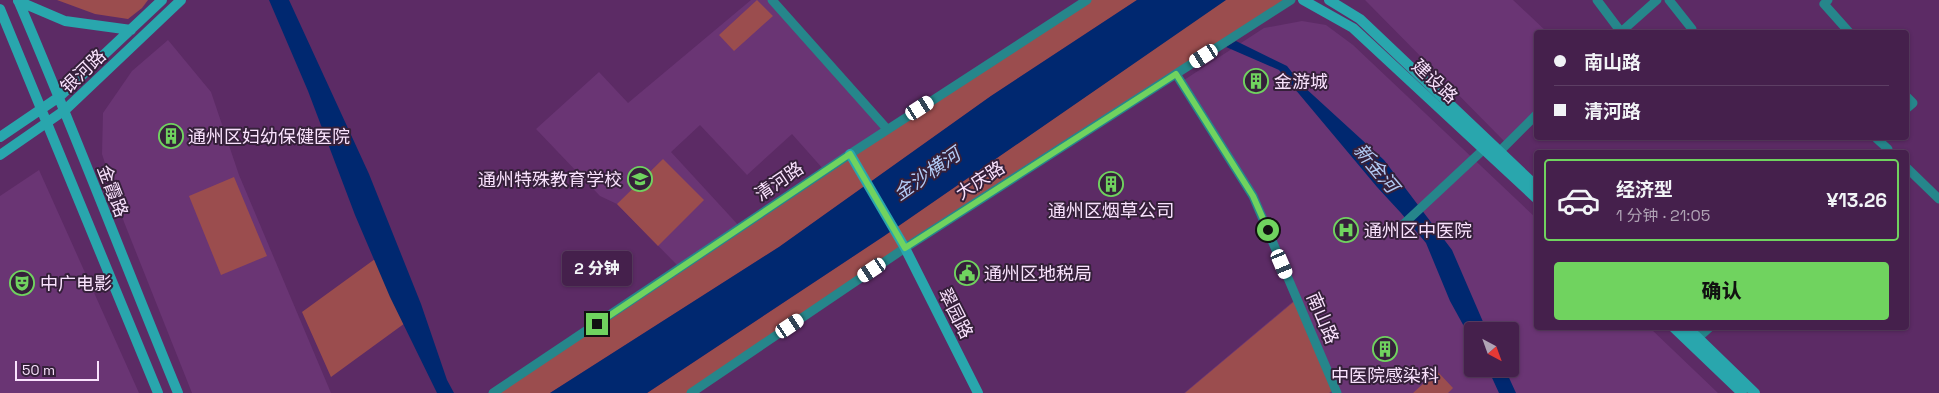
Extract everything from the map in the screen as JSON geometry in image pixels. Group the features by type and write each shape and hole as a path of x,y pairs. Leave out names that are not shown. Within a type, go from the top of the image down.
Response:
{"main road":[{"path":"18,0 65,21 131,30"},
{"name":"金霞路","path":"18,0 65,110 118,247 178,393"},
{"name":"银河路","path":"0,137 59,97 162,0"},
{"name":"银河路","path":"0,155 65,110 181,0"},
{"name":"建设路","path":"1303,0 1352,28 1534,196"},
{"name":"建设路","path":"1329,0 1360,19 1534,184"},
{"name":"金霞路","path":"0,9 158,393"},
{"name":"翠园路","path":"850,154 905,248 978,393"},
{"path":"1676,330 1742,393"},
{"path":"1690,330 1755,393"}],"street":[{"path":"772,0 887,129"},
{"name":"清河路","path":"493,393 887,129 1087,0"},
{"name":"大庆路","path":"691,393 905,248 1291,0"},
{"path":"1597,0 1620,30"},
{"path":"1623,30 1657,0"},
{"path":"1669,0 1692,29"},
{"path":"1828,0 1824,4 1848,30"},
{"name":"南山路","path":"1176,74 1253,196 1337,393"},
{"path":"1499,152 1534,117"},
{"path":"1878,140 1887,150"},
{"path":"1395,232 1484,149"},
{"path":"1909,170 1939,199"},
{"path":"1698,338 1707,330"}],"shaded area":[{"path":"57,0 148,0 142,8 128,19 95,14"},
{"path":"751,0 772,0 887,129 824,170 792,134 747,175 700,125 671,152 740,227 680,268 617,204 600,196 536,129 599,72 628,103"},
{"path":"757,0 773,16 734,51 719,35"},
{"path":"1087,0 1137,0 991,96 779,247 550,393 493,393"},
{"path":"1225,0 1291,0 687,393 647,393 884,236"},
{"path":"1365,0 1513,0 1545,30 1534,30 1534,113 1505,142"},
{"path":"1302,21 1326,25 1353,45 1534,216 1534,330 1652,330 1718,393 1184,393 1297,298 1253,196 1181,82 1264,28"},
{"path":"168,40 211,92 239,175 331,393 192,393 124,222 102,154 103,113 132,71"},
{"path":"663,159 704,200 658,246 617,204"},
{"path":"39,170 139,393 0,393 0,196"},
{"path":"234,177 267,256 221,275 189,196"},
{"path":"386,251 412,318 331,377 302,312"},
{"path":"1297,299 1335,389 1329,393 1185,393"},
{"path":"1437,371 1453,388 1448,393 1413,393"}],"water":[{"path":"269,0 289,0 369,174 421,304 447,380 454,393 437,393 390,297 355,215 308,91"},
{"name":"金沙横河","path":"1137,0 1226,0 884,236 647,393 550,393 779,247 991,96"},
{"name":"新金河","path":"1236,41 1287,66 1302,85 1384,160 1452,250 1483,322 1464,322 1464,326 1450,301 1426,243 1279,70 1226,47"},
{"path":"1492,378 1509,378 1516,393 1499,393"}],"place":[{"name":"金游城","path":"1256,81"},
{"name":"通州区妇幼保健医院","path":"171,136"},
{"name":"通州特殊教育学校","path":"640,179"},
{"name":"通州区烟草公司","path":"1111,184"},
{"name":"通州区中医院","path":"1346,230"},
{"name":"通州区地税局","path":"967,273"},
{"name":"中广电影","path":"22,283"},
{"name":"中医院感染科","path":"1385,349"}],"route":[{"path":"597,324 850,154 905,248 1176,74 1253,196 1268,230"}]}
